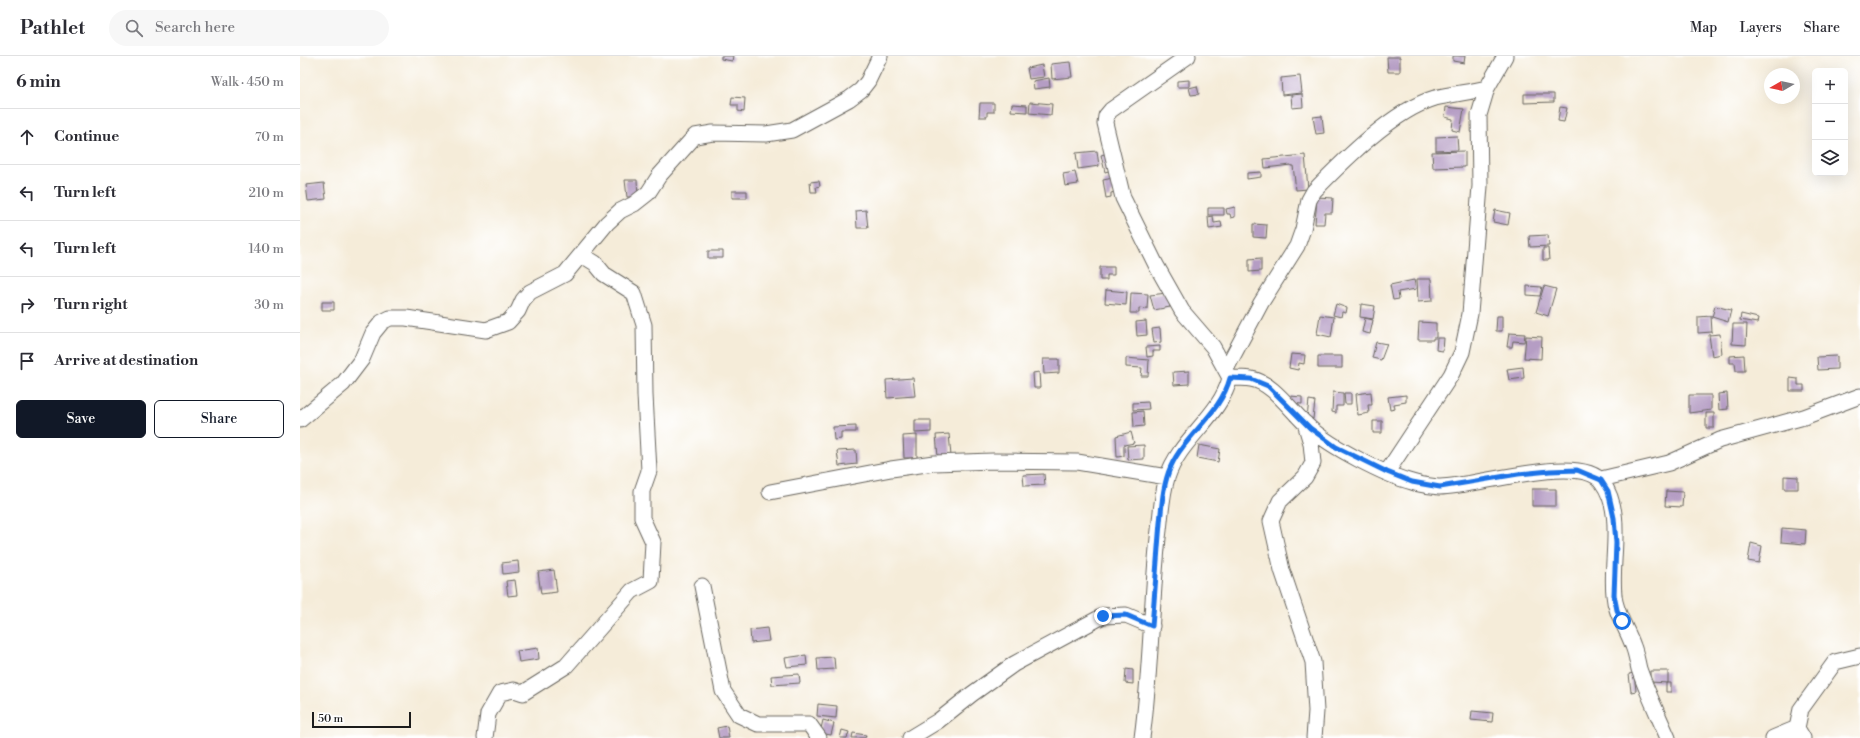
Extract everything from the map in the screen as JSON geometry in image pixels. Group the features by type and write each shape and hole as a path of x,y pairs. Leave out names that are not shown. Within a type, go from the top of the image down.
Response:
{"street":[{"path":"300,420 343,384 362,359 373,333 382,322 390,318 406,318 486,330 508,322 518,312 523,300 530,292 565,274 607,223 620,210 634,204 648,194 659,176 695,136 713,133 766,134 792,130 838,105 861,90 868,81 880,56"},
{"path":"1188,56 1111,110 1106,116 1105,123 1123,198 1156,264 1182,311 1213,347 1228,374 1251,379 1268,386 1306,424 1336,447 1387,472 1412,482 1440,487 1518,474 1550,471 1577,470 1601,480 1608,491 1614,518 1616,543 1614,595 1617,610 1634,646 1639,668 1668,738"},
{"path":"1387,472 1451,375 1462,352 1470,314 1480,186 1479,115 1487,88 1504,56"},
{"path":"1142,738 1152,626 1155,566 1163,492 1167,477 1179,453 1211,413 1228,386 1228,374 1261,303 1297,246 1303,229 1309,200 1314,191 1384,127 1403,114 1435,99 1487,88"},
{"path":"485,738 488,714 500,693 514,690 523,693 566,666 632,592 651,581 653,542 642,518 642,491 649,471 644,395 644,325 634,294 604,274 595,264 582,255"},
{"path":"1601,480 1669,463 1720,440 1804,417 1860,396"},
{"path":"1306,424 1311,443 1313,463 1305,477 1280,501 1270,521 1282,570 1313,662 1316,711 1314,738"},
{"path":"770,492 891,469 934,463 993,460 1077,462 1167,477"},
{"path":"702,586 723,691 739,715 758,724 809,724 819,738"},
{"path":"910,738 938,721 1014,664 1103,616 1126,615 1152,626"},
{"path":"1773,738 1800,733 1801,710 1835,662 1860,656"}],"building":[{"path":"721,56 733,56 732,61 721,59"},
{"path":"1453,56 1465,56 1464,63 1453,61"},
{"path":"1387,57 1400,57 1400,72 1388,72"},
{"path":"1070,62 1072,77 1052,79 1051,64"},
{"path":"1042,65 1044,77 1029,79 1027,68"},
{"path":"1300,76 1302,93 1282,95 1281,78"},
{"path":"1049,78 1050,87 1034,89 1033,81"},
{"path":"1189,80 1189,87 1177,87 1177,81"},
{"path":"1197,86 1199,94 1191,95 1189,88"},
{"path":"1302,94 1303,107 1292,108 1291,95"},
{"path":"1524,94 1554,94 1554,102 1524,103"},
{"path":"732,97 745,98 744,112 738,111 738,105 731,105"},
{"path":"1030,102 1052,104 1051,115 1029,113"},
{"path":"980,103 994,103 994,112 987,112 987,117 979,117"},
{"path":"1012,104 1027,105 1027,112 1011,111"},
{"path":"1446,107 1464,109 1460,132 1452,130 1453,119 1445,117"},
{"path":"1560,107 1567,108 1564,122 1558,121"},
{"path":"1322,116 1324,133 1316,134 1313,117"},
{"path":"1457,136 1458,150 1436,151 1436,137"},
{"path":"1097,151 1099,166 1078,169 1076,153"},
{"path":"1465,151 1465,167 1433,168 1432,152"},
{"path":"1108,153 1112,170 1105,172 1101,155"},
{"path":"1305,155 1308,189 1296,190 1293,166 1291,165 1265,168 1264,159"},
{"path":"1075,172 1078,184 1065,186 1063,174"},
{"path":"1261,172 1261,177 1247,179 1247,173"},
{"path":"1113,178 1115,192 1111,193 1111,197 1106,198 1103,180"},
{"path":"625,180 637,180 638,197 627,197"},
{"path":"819,181 820,186 816,187 817,192 811,192 810,182"},
{"path":"324,183 326,199 308,201 306,185"},
{"path":"732,191 747,191 747,198 732,198"},
{"path":"1317,197 1333,198 1332,213 1325,213 1324,224 1315,224"},
{"path":"1235,207 1235,217 1231,218 1230,214 1227,214 1226,209"},
{"path":"1208,208 1224,208 1224,215 1208,215"},
{"path":"866,210 868,228 857,228 856,211"},
{"path":"1495,210 1510,213 1508,225 1493,222"},
{"path":"1213,216 1214,223 1221,222 1222,227 1209,229 1208,217"},
{"path":"1253,224 1267,225 1266,238 1253,237"},
{"path":"1548,235 1549,246 1530,247 1529,236"},
{"path":"1543,248 1548,248 1549,260 1543,260"},
{"path":"708,251 723,251 723,258 708,258"},
{"path":"1261,258 1261,271 1249,272 1249,259"},
{"path":"1100,267 1114,267 1114,275 1107,275 1107,280 1100,280"},
{"path":"1417,279 1431,279 1432,301 1418,302"},
{"path":"1414,280 1416,289 1398,292 1399,299 1393,300 1390,285"},
{"path":"1527,286 1542,287 1540,296 1527,295"},
{"path":"1544,286 1556,289 1548,316 1536,312"},
{"path":"1106,290 1127,292 1126,305 1105,303"},
{"path":"1131,293 1148,294 1147,309 1139,308 1139,313 1130,313"},
{"path":"1167,293 1170,307 1154,310 1150,295"},
{"path":"322,302 334,302 334,310 322,310"},
{"path":"1336,304 1347,308 1346,313 1342,312 1341,317 1333,315"},
{"path":"1361,304 1375,306 1373,319 1360,317"},
{"path":"1715,306 1731,310 1728,322 1712,317"},
{"path":"1741,314 1758,318 1757,323 1740,320"},
{"path":"1320,315 1334,317 1331,337 1317,334"},
{"path":"1497,316 1502,316 1502,331 1496,331"},
{"path":"1711,316 1712,332 1698,333 1698,317"},
{"path":"1365,318 1373,320 1370,334 1362,332"},
{"path":"1146,321 1147,335 1137,336 1136,322"},
{"path":"1419,322 1436,323 1436,338 1433,338 1433,340 1418,340"},
{"path":"1733,324 1747,324 1746,345 1732,344"},
{"path":"1160,328 1161,342 1154,343 1152,329"},
{"path":"1509,333 1525,334 1524,342 1513,341 1512,347 1507,347"},
{"path":"1720,334 1722,354 1712,356 1709,335"},
{"path":"1526,336 1542,337 1541,359 1524,358"},
{"path":"1437,338 1444,338 1443,351 1436,350"},
{"path":"1376,342 1387,344 1381,360 1372,358"},
{"path":"1160,346 1160,351 1153,351 1153,356 1147,357 1146,347"},
{"path":"1291,354 1305,355 1304,364 1299,363 1298,370 1289,368"},
{"path":"1744,355 1745,371 1736,371 1735,363 1730,363 1730,356"},
{"path":"1318,356 1342,356 1342,368 1318,368"},
{"path":"1837,356 1837,369 1818,370 1817,357"},
{"path":"1126,358 1149,360 1148,376 1141,376 1142,368 1126,367"},
{"path":"1043,359 1059,359 1059,373 1044,374"},
{"path":"1523,367 1524,378 1509,380 1507,369"},
{"path":"1189,371 1189,384 1174,385 1173,372"},
{"path":"1039,372 1040,388 1034,388 1033,373"},
{"path":"913,378 915,396 887,398 886,380"},
{"path":"1790,378 1798,379 1798,385 1804,385 1804,391 1790,391"},
{"path":"1333,392 1343,393 1343,406 1336,406 1336,413 1332,412"},
{"path":"1371,392 1372,405 1368,405 1369,413 1358,415 1356,394"},
{"path":"1344,393 1351,393 1351,404 1345,404"},
{"path":"1727,393 1728,409 1719,410 1718,394"},
{"path":"1406,395 1406,402 1394,404 1395,409 1390,410 1388,397"},
{"path":"1689,395 1711,395 1711,410 1689,413"},
{"path":"1290,396 1302,397 1302,404 1289,403"},
{"path":"1309,400 1315,401 1313,419 1307,418"},
{"path":"1148,402 1149,409 1133,410 1133,403"},
{"path":"1143,411 1144,426 1134,427 1133,412"},
{"path":"1706,413 1714,413 1714,428 1706,428"},
{"path":"915,420 931,420 931,432 915,433"},
{"path":"1373,421 1382,421 1382,433 1373,433"},
{"path":"856,426 856,432 841,432 841,439 834,440 833,427"},
{"path":"1131,432 1134,443 1124,445 1124,456 1117,457 1116,436"},
{"path":"949,434 951,456 938,457 936,435"},
{"path":"917,435 917,458 904,458 903,436"},
{"path":"1144,445 1144,459 1128,460 1127,446"},
{"path":"1199,445 1220,449 1218,462 1197,458"},
{"path":"856,450 857,464 839,466 837,451"},
{"path":"1044,474 1045,485 1024,486 1023,475"},
{"path":"1784,476 1798,477 1798,489 1784,489"},
{"path":"1532,489 1556,489 1556,506 1532,506"},
{"path":"1666,491 1683,492 1682,507 1665,506"},
{"path":"1782,528 1806,530 1805,544 1781,542"},
{"path":"1751,543 1762,546 1759,563 1748,561"},
{"path":"518,561 519,572 503,574 502,563"},
{"path":"554,570 557,592 541,594 538,572"},
{"path":"515,580 517,595 508,596 506,581"},
{"path":"767,628 769,641 751,643 750,630"},
{"path":"538,648 539,659 519,662 517,651"},
{"path":"806,655 807,665 787,667 785,658"},
{"path":"834,657 835,669 818,670 817,658"},
{"path":"1126,669 1133,670 1133,684 1125,683"},
{"path":"1650,671 1668,671 1668,683 1650,682"},
{"path":"1634,673 1636,691 1631,692 1629,674"},
{"path":"799,674 800,683 772,685 771,676"},
{"path":"1666,683 1671,683 1671,692 1666,692"},
{"path":"818,704 837,706 836,718 817,716"},
{"path":"1472,711 1493,713 1492,722 1471,720"},
{"path":"823,720 834,723 831,735 820,733"},
{"path":"727,726 729,738 719,738 717,728"},
{"path":"842,730 849,732 847,738 840,738"},
{"path":"853,733 866,735 865,738 852,738"}],"route":[{"path":"1103,616 1113,614 1126,615 1152,626 1155,566 1163,492 1167,477 1179,453 1211,413 1228,386 1230,378 1260,381 1268,386 1310,428 1336,447 1387,472 1412,482 1440,487 1518,474 1577,470 1588,473 1601,480 1608,491 1614,518 1616,543 1614,595 1617,610 1622,621"}]}
